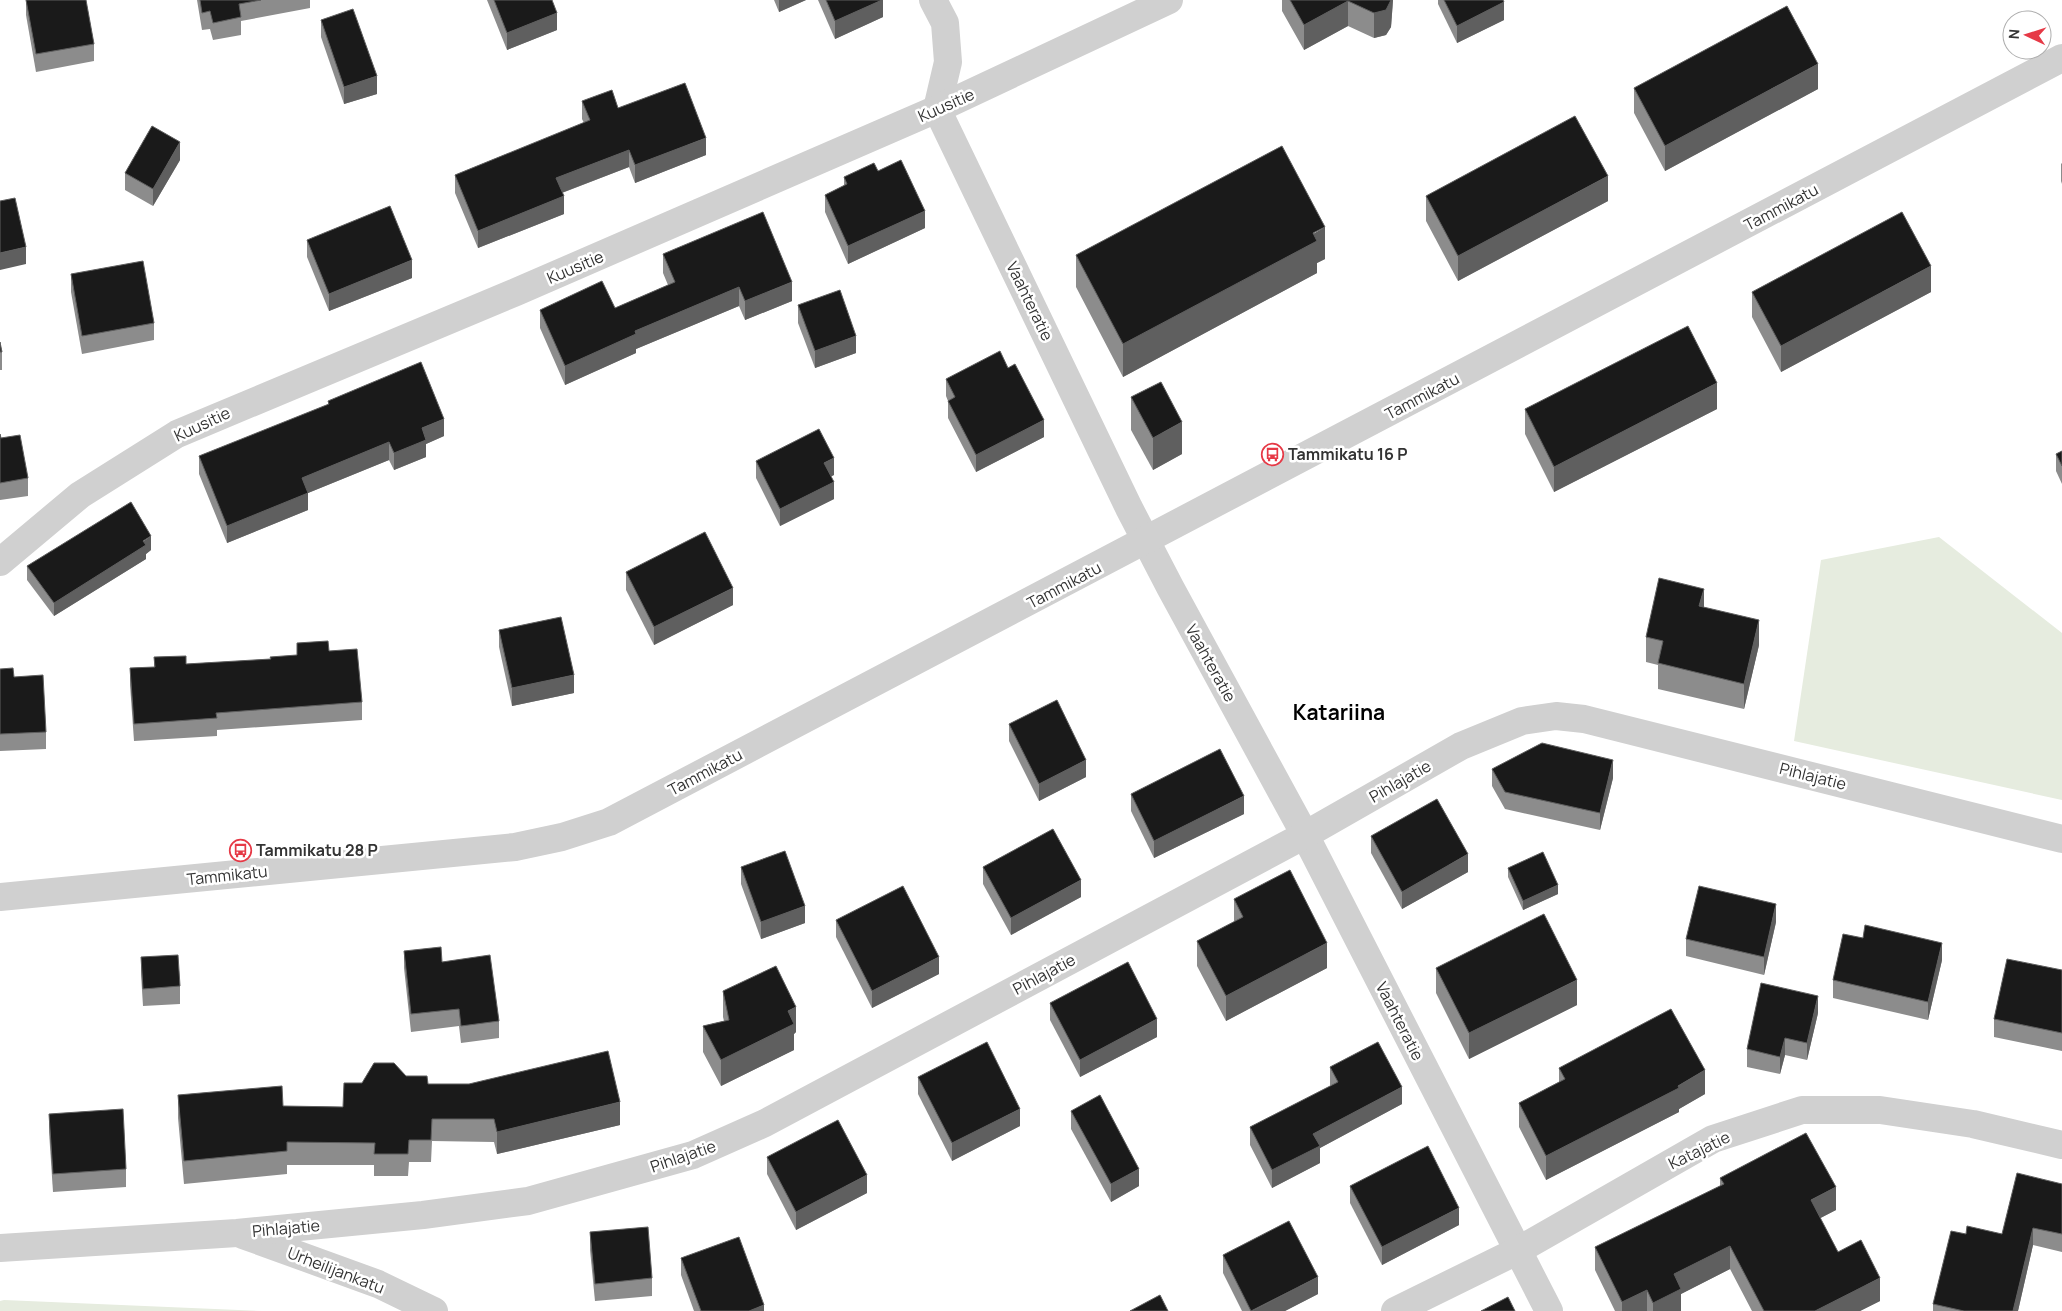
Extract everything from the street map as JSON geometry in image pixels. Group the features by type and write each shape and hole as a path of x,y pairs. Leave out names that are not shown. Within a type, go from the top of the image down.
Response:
{"street":[{"path":"933,0 944,23 948,62 937,109"},
{"name":"Kuusitie","path":"0,562 80,496 177,434 516,292 937,109 1169,0"},
{"name":"Tammikatu","path":"0,897 515,847 562,837 609,822 1147,541 2062,58"},
{"name":"Vaahteratie","path":"937,109 1129,508 1305,835 1549,1311"},
{"name":"Pihlajatie","path":"0,1248 236,1232 422,1215 528,1201 693,1155 765,1123 1305,835 1461,746 1522,721 1556,716 1584,719 2062,839"},
{"name":"Katajatie","path":"1395,1311 1517,1251 1713,1139 1802,1110 1889,1112 1973,1124 2062,1145"},
{"name":"Urheilijankatu","path":"236,1232 378,1284 434,1311"}],"shaded area":[{"path":"1939,537 2062,633 2062,800 1794,741 1821,560"},
{"path":"0,1301 262,1311 0,1311"}],"building":[{"path":"26,0 86,0 94,44 36,54"},
{"path":"200,0 261,0 239,4 241,17 213,23 210,11 202,13"},
{"path":"494,0 552,0 557,13 507,33"},
{"path":"826,0 882,0 835,21"},
{"path":"1290,0 1391,0 1386,10 1374,13 1348,1 1304,25"},
{"path":"1444,0 1503,0 1504,2 1457,26"},
{"path":"1787,6 1818,64 1665,146 1634,88"},
{"path":"353,9 377,76 344,87 321,20"},
{"path":"685,83 706,138 635,165 629,150 556,178 564,196 478,231 455,175 590,120 582,101 612,90 618,108"},
{"path":"1575,116 1608,176 1458,256 1426,196"},
{"path":"152,126 180,142 153,189 125,173"},
{"path":"1282,146 1325,227 1313,233 1317,241 1123,344 1076,255"},
{"path":"901,160 925,211 848,246 825,195 847,184 844,177 874,163 878,171"},
{"path":"15,198 26,247 0,253 0,201"},
{"path":"390,206 412,260 329,294 307,240"},
{"path":"763,212 792,282 745,301 739,287 635,331 636,334 565,366 540,310 602,281 615,308 675,282 663,254"},
{"path":"1902,212 1931,266 1781,346 1752,292"},
{"path":"143,261 154,323 82,336 71,274"},
{"path":"840,290 856,336 815,351 798,305"},
{"path":"1688,326 1717,383 1554,467 1525,409"},
{"path":"1000,351 1008,368 1015,364 1044,420 976,455 948,401 955,397 946,379"},
{"path":"421,362 444,419 422,428 426,440 394,453 389,442 302,478 308,493 227,526 199,456 329,404 328,401"},
{"path":"1161,382 1182,422 1153,438 1131,397"},
{"path":"819,429 834,458 824,463 834,482 780,509 756,461"},
{"path":"0,434 1,438 20,435 28,478 0,483"},
{"path":"2062,451 2062,466 2056,454"},
{"path":"131,502 151,536 143,541 146,545 54,603 27,566"},
{"path":"705,532 733,588 654,627 626,572"},
{"path":"1659,578 1704,589 1699,606 1759,620 1744,684 1658,663 1663,641 1646,637"},
{"path":"561,617 574,675 512,688 499,630"},
{"path":"328,641 329,651 357,649 362,702 216,713 217,718 134,724 130,668 155,667 154,657 186,656 186,664 271,659 270,657 297,655 297,643"},
{"path":"13,668 14,677 43,675 46,732 0,734 0,669"},
{"path":"1057,700 1086,760 1039,784 1009,724"},
{"path":"1542,743 1613,760 1600,813 1505,792 1492,769"},
{"path":"1220,749 1244,796 1154,841 1131,794"},
{"path":"1437,799 1468,854 1402,892 1371,836"},
{"path":"1053,829 1081,880 1011,918 983,867"},
{"path":"785,851 805,906 761,922 741,867"},
{"path":"1543,852 1558,885 1523,901 1508,868"},
{"path":"1290,870 1327,943 1226,996 1197,941 1243,917 1234,899"},
{"path":"903,886 939,957 872,991 836,920"},
{"path":"1699,886 1776,904 1764,957 1686,939"},
{"path":"1544,914 1577,980 1469,1033 1436,968"},
{"path":"1865,925 1942,943 1928,1002 1833,980 1843,934 1863,938"},
{"path":"441,947 442,962 490,955 499,1021 461,1026 459,1009 411,1014 404,951"},
{"path":"178,955 180,986 143,989 141,957"},
{"path":"2007,959 2062,970 2062,1033 1994,1019"},
{"path":"1128,962 1157,1019 1080,1060 1050,1003"},
{"path":"776,966 796,1007 788,1011 794,1024 721,1060 703,1026 729,1020 723,991"},
{"path":"1761,983 1818,996 1807,1043 1785,1038 1780,1057 1747,1049"},
{"path":"1671,1009 1705,1070 1678,1086 1679,1088 1546,1156 1519,1103 1565,1079 1559,1068"},
{"path":"987,1042 1020,1109 952,1143 918,1077"},
{"path":"1378,1042 1402,1087 1313,1134 1320,1146 1272,1170 1250,1127 1338,1082 1330,1067"},
{"path":"608,1051 620,1102 497,1132 494,1119 432,1119 431,1140 409,1140 408,1154 374,1154 375,1143 287,1142 287,1151 184,1161 178,1095 282,1086 283,1106 343,1107 344,1083 362,1083 374,1063 394,1063 406,1076 427,1076 428,1084 469,1084"},
{"path":"1100,1095 1139,1169 1111,1184 1071,1111"},
{"path":"123,1109 126,1169 53,1174 49,1114"},
{"path":"838,1120 867,1175 796,1212 767,1157"},
{"path":"1806,1133 1836,1187 1811,1200 1838,1252 1861,1240 1880,1278 1815,1311 1764,1311 1730,1246 1674,1274 1681,1289 1653,1303 1647,1290 1622,1302 1595,1247 1724,1184 1720,1178"},
{"path":"1428,1146 1459,1208 1382,1247 1350,1186"},
{"path":"2017,1173 2062,1184 2062,1234 2033,1228 2013,1311 1964,1311 1933,1304 1951,1231 1966,1234 1967,1226 2002,1234"},
{"path":"1289,1221 1318,1277 1251,1311 1223,1255"},
{"path":"648,1227 652,1278 595,1284 590,1232"},
{"path":"739,1237 764,1305 749,1311 701,1311 681,1258"},
{"path":"1160,1295 1168,1311 1130,1311"},
{"path":"1508,1297 1515,1311 1481,1311"}],"place":[{"name":"Tammikatu 16 P","path":"1272,454"},
{"name":"Tammikatu 28 P","path":"240,850"}],"district":[{"name":"Katariina","path":"1339,713"}]}
